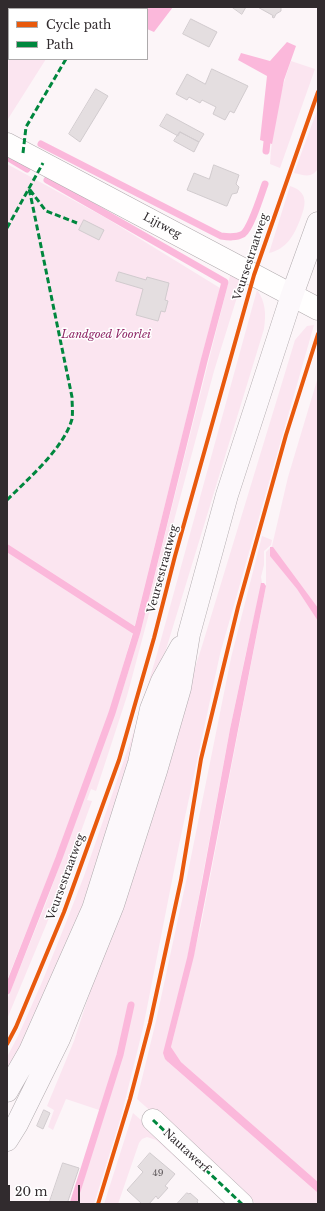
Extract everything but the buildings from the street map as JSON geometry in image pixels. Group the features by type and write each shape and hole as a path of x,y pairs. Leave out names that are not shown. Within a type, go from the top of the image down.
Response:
{"main road":[{"path":"7,1140 17,1124 59,1039 113,905 156,771 180,688 189,634 227,495 292,295 318,223"},
{"path":"7,1091 30,1052 93,909 139,763 151,709 162,681 189,634"}],"street":[{"name":"Lijtweg","path":"7,144 318,308"},
{"name":"Nautawerf","path":"153,1120 242,1204"}],"green space":[{"path":"7,15 8,60 45,60 8,119"},
{"path":"291,61 315,69 280,168 270,164 271,151 274,124"},
{"path":"318,108 318,168 311,175 294,173"},
{"name":"Landgoed Voorlei","path":"7,164 106,218 220,288 136,621 109,714 69,825 7,980"},
{"path":"290,186 303,195 304,209 289,241 281,248 269,253"},
{"path":"231,272 243,278 214,371 127,696 96,791 91,789 87,800 92,801 54,906 7,1019 7,1000 46,903 121,695 140,634"},
{"path":"257,290 265,309 264,329 164,656 92,880 74,929 26,1037 7,1072 7,1057 42,982 65,925 84,876 133,734 157,654"},
{"path":"314,325 220,654 179,845 143,1028 121,1117 94,1204 77,1204 105,1112 66,1099 53,1130 48,1127 54,1110 47,1106 74,1041 202,646 295,340 307,326"},
{"path":"318,377 318,1182 181,1062 171,1047 201,925 266,586 266,552 272,546 288,477"},
{"path":"262,536 272,540 271,545 264,551 264,565 261,577 262,583 230,729 168,1062 318,1193 318,1204 256,1204 137,1099 156,1021 187,877 231,658"},
{"path":"133,1113 190,1163 187,1168 156,1140 147,1137 142,1139 139,1143 118,1204 104,1204"}],"shaded area":[{"path":"87,7 173,7 154,32 148,29 148,8"},
{"path":"287,42 296,46 284,80 272,144 260,140 267,76 238,60 241,53 270,61"},
{"path":"270,547 273,547 318,608 318,621 297,589 270,556"},
{"path":"261,583 264,583 266,586 194,956 171,1047 181,1062 318,1182 318,1193 168,1062 163,1053 187,958 230,729"}],"waterway":[{"path":"266,151 267,142"},
{"path":"41,144 221,236 238,236 246,231 256,211 265,184"},
{"path":"7,157 27,169"},
{"path":"7,548 137,632 225,282 47,180"},
{"path":"7,991 59,858 112,713 137,632"},
{"path":"73,1204 120,1055 131,1005"}],"marked path":[{"path":"23,153 26,127 65,60"},
{"path":"7,228 43,163"},
{"path":"7,500 35,473 53,452 68,430 72,419 72,397 29,188"},
{"path":"30,190 46,211 77,223"},
{"path":"153,1120 242,1204"}],"cycle path":[{"name":"Veursestraatweg","path":"7,1044 16,1027 64,912 119,760 254,275 318,92"},
{"path":"98,1204 130,1099 150,1023 181,880 201,759 238,607 286,435 318,334"}]}
